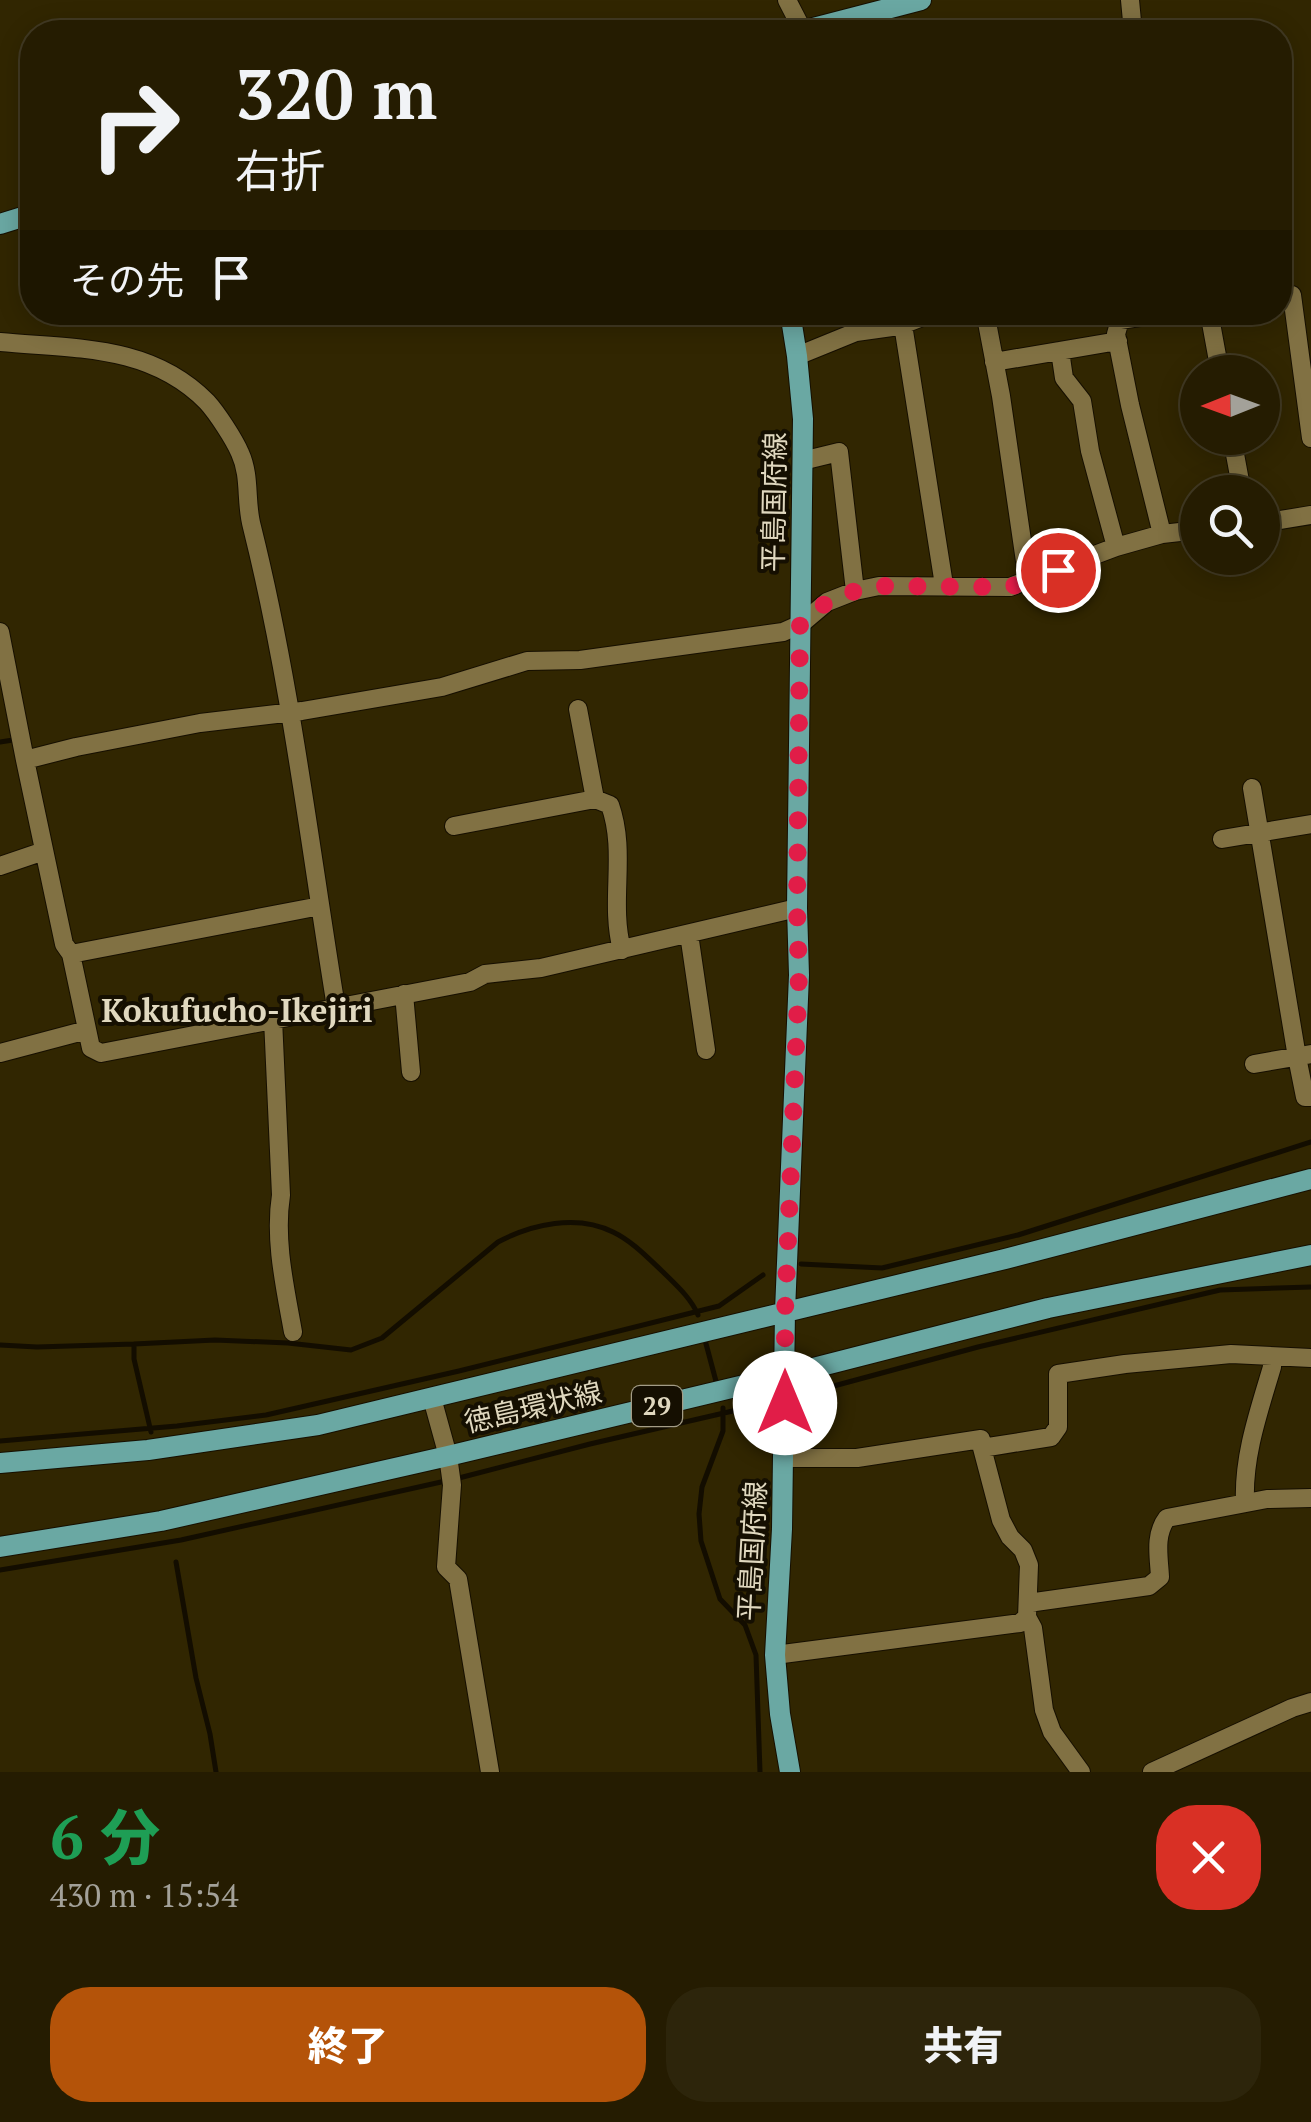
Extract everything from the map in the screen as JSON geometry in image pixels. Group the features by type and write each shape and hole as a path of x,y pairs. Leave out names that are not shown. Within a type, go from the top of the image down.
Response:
{"main road":[{"path":"846,20 920,0"},
{"name":"平島国府線","path":"790,1772 775,1655 799,975 803,419 792,325"},
{"name":"徳島環状線","path":"0,1463 148,1450 282,1431 1006,1260 1311,1179"},
{"name":"徳島環状線","path":"0,1547 450,1472 786,1375 1048,1308 1311,1255"}],"street":[{"path":"872,13 876,20"},
{"path":"1292,296 1311,438"},
{"path":"797,356 879,325"},
{"path":"903,325 944,585"},
{"path":"987,325 1028,582"},
{"path":"1119,325 1116,334 1130,405 1162,534"},
{"path":"1211,325 1217,355"},
{"path":"994,362 1118,341"},
{"path":"0,342 114,352 144,361 184,383 209,404 240,452 249,483 249,518 272,606 336,1007"},
{"path":"1060,351 1064,378 1082,401 1090,452 1116,547"},
{"path":"802,460 839,452 855,591"},
{"path":"1280,520 1311,515"},
{"path":"25,760 200,723 442,687 527,661 580,660 783,632 827,602 855,591 879,586 1010,587 1116,547 1180,532"},
{"path":"0,632 64,944 71,954 91,1048 101,1054 470,982 485,974 542,968 797,908"},
{"path":"578,709 595,798"},
{"path":"1252,788 1304,1056 1305,1098 1311,1097"},
{"path":"454,826 595,798 610,805 620,857 616,908 622,950"},
{"path":"1222,839 1311,824"},
{"path":"0,866 44,851"},
{"path":"71,954 320,906"},
{"path":"689,934 711,1026 706,1050"},
{"path":"404,994 411,1072"},
{"path":"273,1019 281,1194 277,1218 293,1332"},
{"path":"0,1053 87,1030"},
{"path":"1254,1064 1304,1056"},
{"path":"982,1448 1051,1437 1058,1428 1058,1374 1231,1354 1311,1358"},
{"path":"1245,1502 1245,1475 1272,1357"},
{"path":"432,1398 450,1472 446,1567 458,1579 490,1772"},
{"path":"784,1458 857,1458 980,1440 1001,1520 1029,1565 1027,1610 1044,1710 1052,1732 1081,1772"},
{"path":"1027,1610 1150,1586 1160,1577 1158,1540 1160,1527 1167,1518 1245,1502 1311,1498"},
{"path":"775,1655 1020,1623 1027,1610"},
{"path":"1152,1772 1311,1702"}],"waterway":[{"path":"0,742 13,740"},
{"path":"801,1264 882,1268 1018,1235 1311,1142"},
{"path":"134,1344 215,1340 351,1350 382,1338 498,1242 540,1226 570,1223 599,1227 627,1240 678,1287 698,1315"},
{"path":"0,1441 266,1415 719,1306 763,1275"},
{"path":"830,1387 978,1347 1220,1290 1311,1287"},
{"path":"705,1340 717,1385"},
{"path":"0,1345 134,1344 151,1432"},
{"path":"723,1408 723,1431 702,1487 701,1541 720,1599 745,1625 756,1655 760,1772"},
{"path":"0,1570 181,1540 737,1410"},
{"path":"176,1562 216,1772"}],"district":[{"name":"Kokufucho-Ikejiri","path":"237,1011"}],"route":[{"path":"785,1403 799,975 800,624 827,602 855,591 879,586 1010,587 1058,570"}]}
